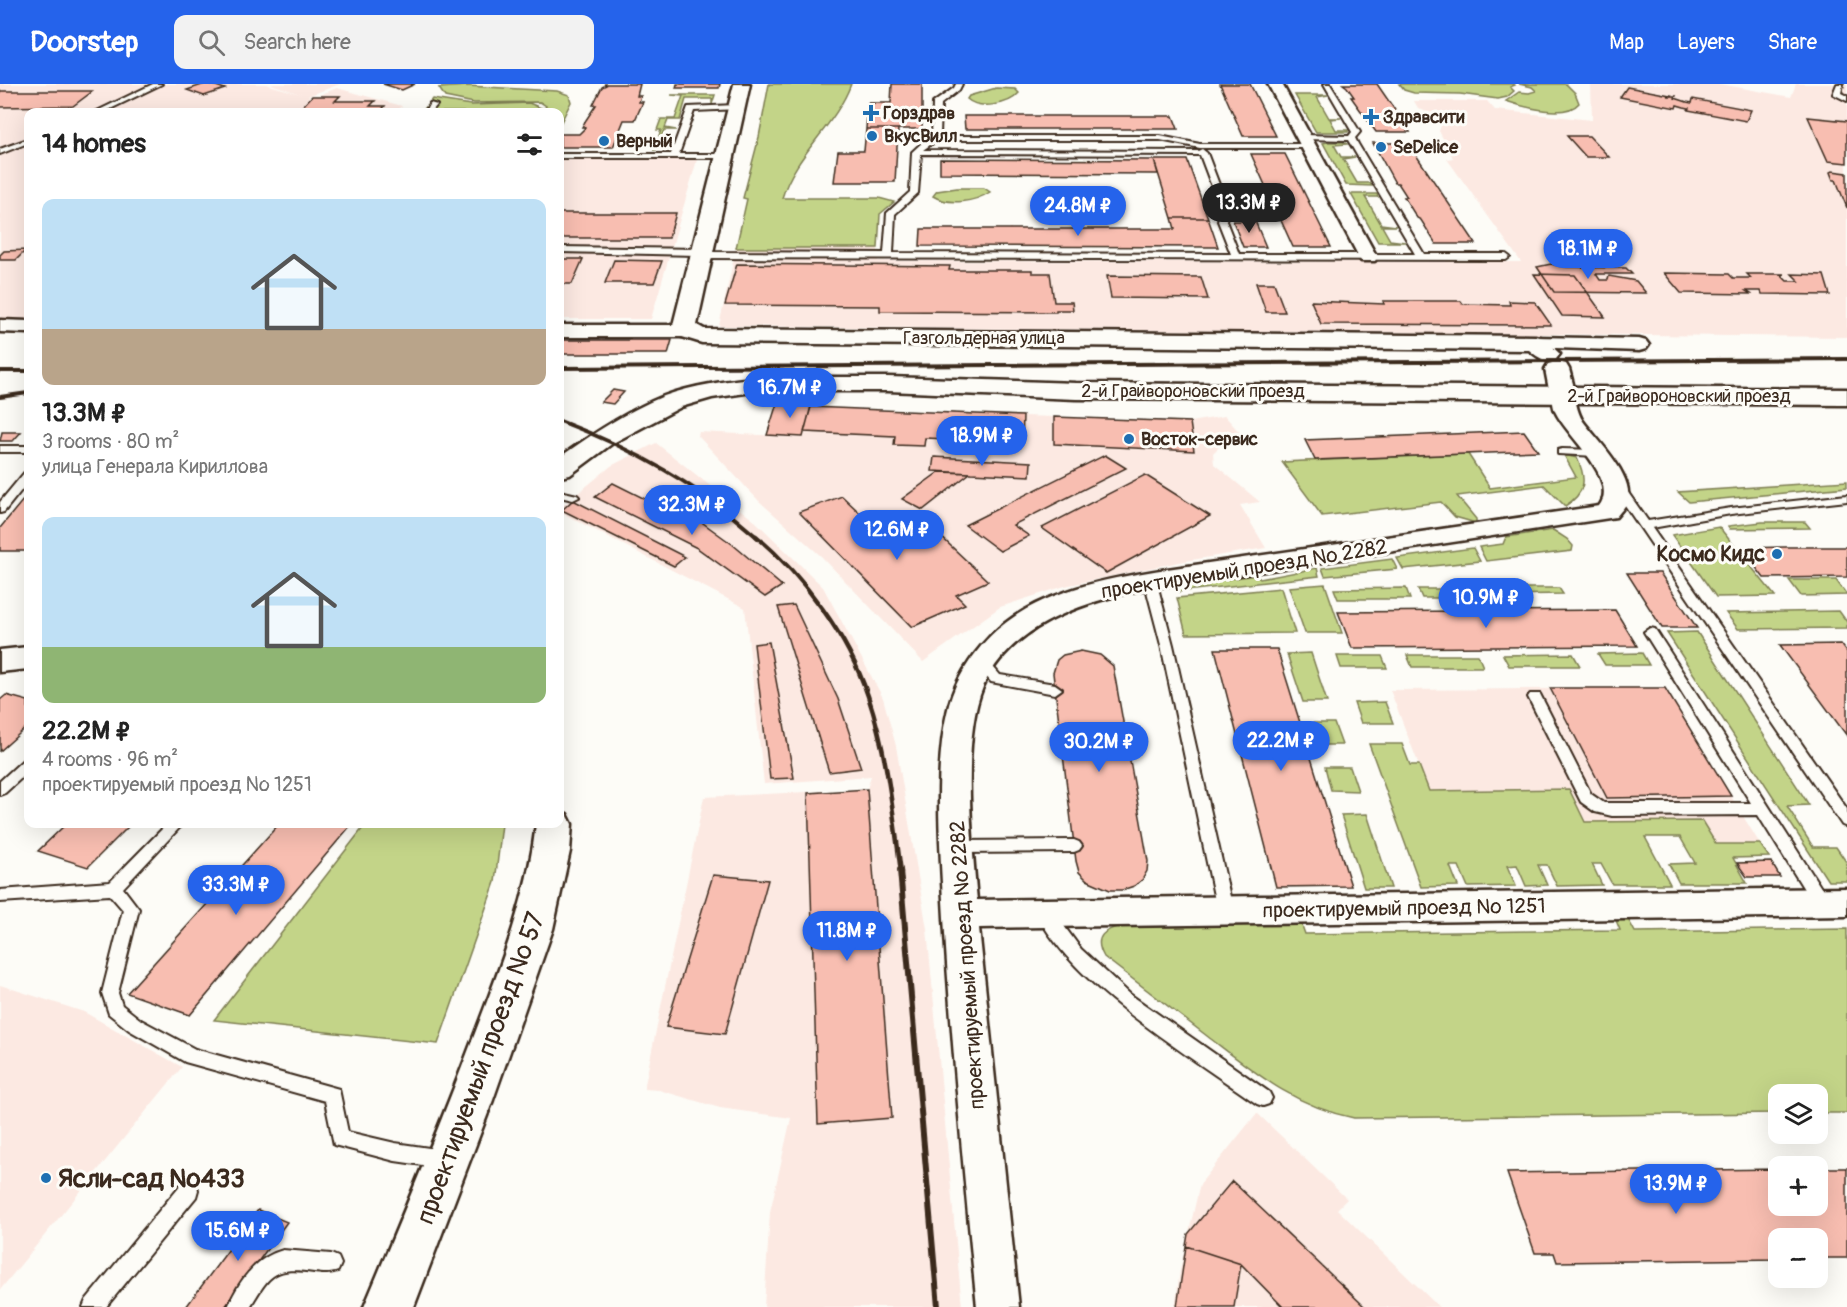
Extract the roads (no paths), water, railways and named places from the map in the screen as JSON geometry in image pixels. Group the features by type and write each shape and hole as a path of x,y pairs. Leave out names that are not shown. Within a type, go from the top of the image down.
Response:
{"street":[{"path":"564,331 687,331 685,325 742,84"},
{"path":"1275,84 1368,257"},
{"path":"0,326 24,327"},
{"name":"Газгольдерная улица","path":"687,331 702,336 1547,355 1639,345"},
{"path":"1547,355 1563,396 1566,413 1617,485"},
{"name":"2-й Грайвороновский проезд","path":"564,466 604,437 672,402 709,391 759,384 888,384 1076,391 1847,397"},
{"name":"проектируемый проезд № 2282","path":"998,1307 970,1043 956,847 957,740 961,712 969,687 983,664 999,644 1026,622 1063,603 1101,590 1150,580 1594,515 1607,512 1615,506 1617,485"},
{"path":"0,660 24,658"},
{"name":"проектируемый проезд № 57","path":"389,1307 448,1160 537,921 548,878 554,828"},
{"name":"проектируемый проезд № 1251","path":"961,914 1834,902"}],"lane":[{"path":"108,108 159,84"},
{"path":"936,138 937,104 957,89 959,84"},
{"path":"916,152 1201,150 1351,138 1356,132 1327,84"},
{"path":"1840,84 1837,94 1847,99"},
{"path":"674,156 691,109 736,107"},
{"path":"888,256 890,215 914,193 916,152 924,144 936,138 1160,138 1201,150"},
{"path":"1351,138 1421,257"},
{"path":"0,152 24,143"},
{"path":"1201,150 1224,208 1222,220 1236,256"},
{"path":"564,156 725,156"},
{"path":"564,250 888,256 1506,257"},
{"path":"0,449 24,449"},
{"path":"1562,453 1596,453"},
{"path":"0,510 24,480"},
{"path":"1617,485 1847,821"},
{"path":"564,495 573,497"},
{"path":"1646,525 1731,511 1847,498"},
{"path":"1150,580 1167,645 1225,910"},
{"path":"1650,632 1762,809 1834,902"},
{"path":"983,664 996,679 1055,689"},
{"path":"1535,697 1586,798 1600,808 1612,810 1762,809"},
{"path":"0,789 24,768"},
{"path":"0,896 114,888 172,828"},
{"path":"956,847 1074,846"},
{"path":"114,888 131,909 110,993 115,1009 135,1025 190,1056 333,1095 340,1139 395,1152 448,1160"},
{"path":"1044,912 1075,954 1125,1000 1263,1098"},
{"path":"93,1307 189,1190"},
{"path":"238,1307 262,1272 272,1263 283,1260 331,1264"}],"railway":[{"path":"564,368 1847,359"},
{"path":"0,371 24,371"},
{"path":"0,397 24,394"},
{"path":"564,423 614,444 665,470 712,501 758,538"},
{"path":"756,536 791,570 822,609 849,651 859,674 875,717 885,761 901,872"},
{"path":"900,870 938,1307"}],"place":[{"name":"Горздрав","path":"871,113"},
{"name":"Здравсити","path":"1371,117"},
{"name":"ВкусВилл","path":"872,136"},
{"name":"Верный","path":"604,141"},
{"name":"SeDelice","path":"1381,147"},
{"name":"Восток-сервис","path":"1129,439"},
{"name":"Космо Кидс","path":"1777,554"},
{"name":"Ясли-сад №433","path":"46,1178"}]}
